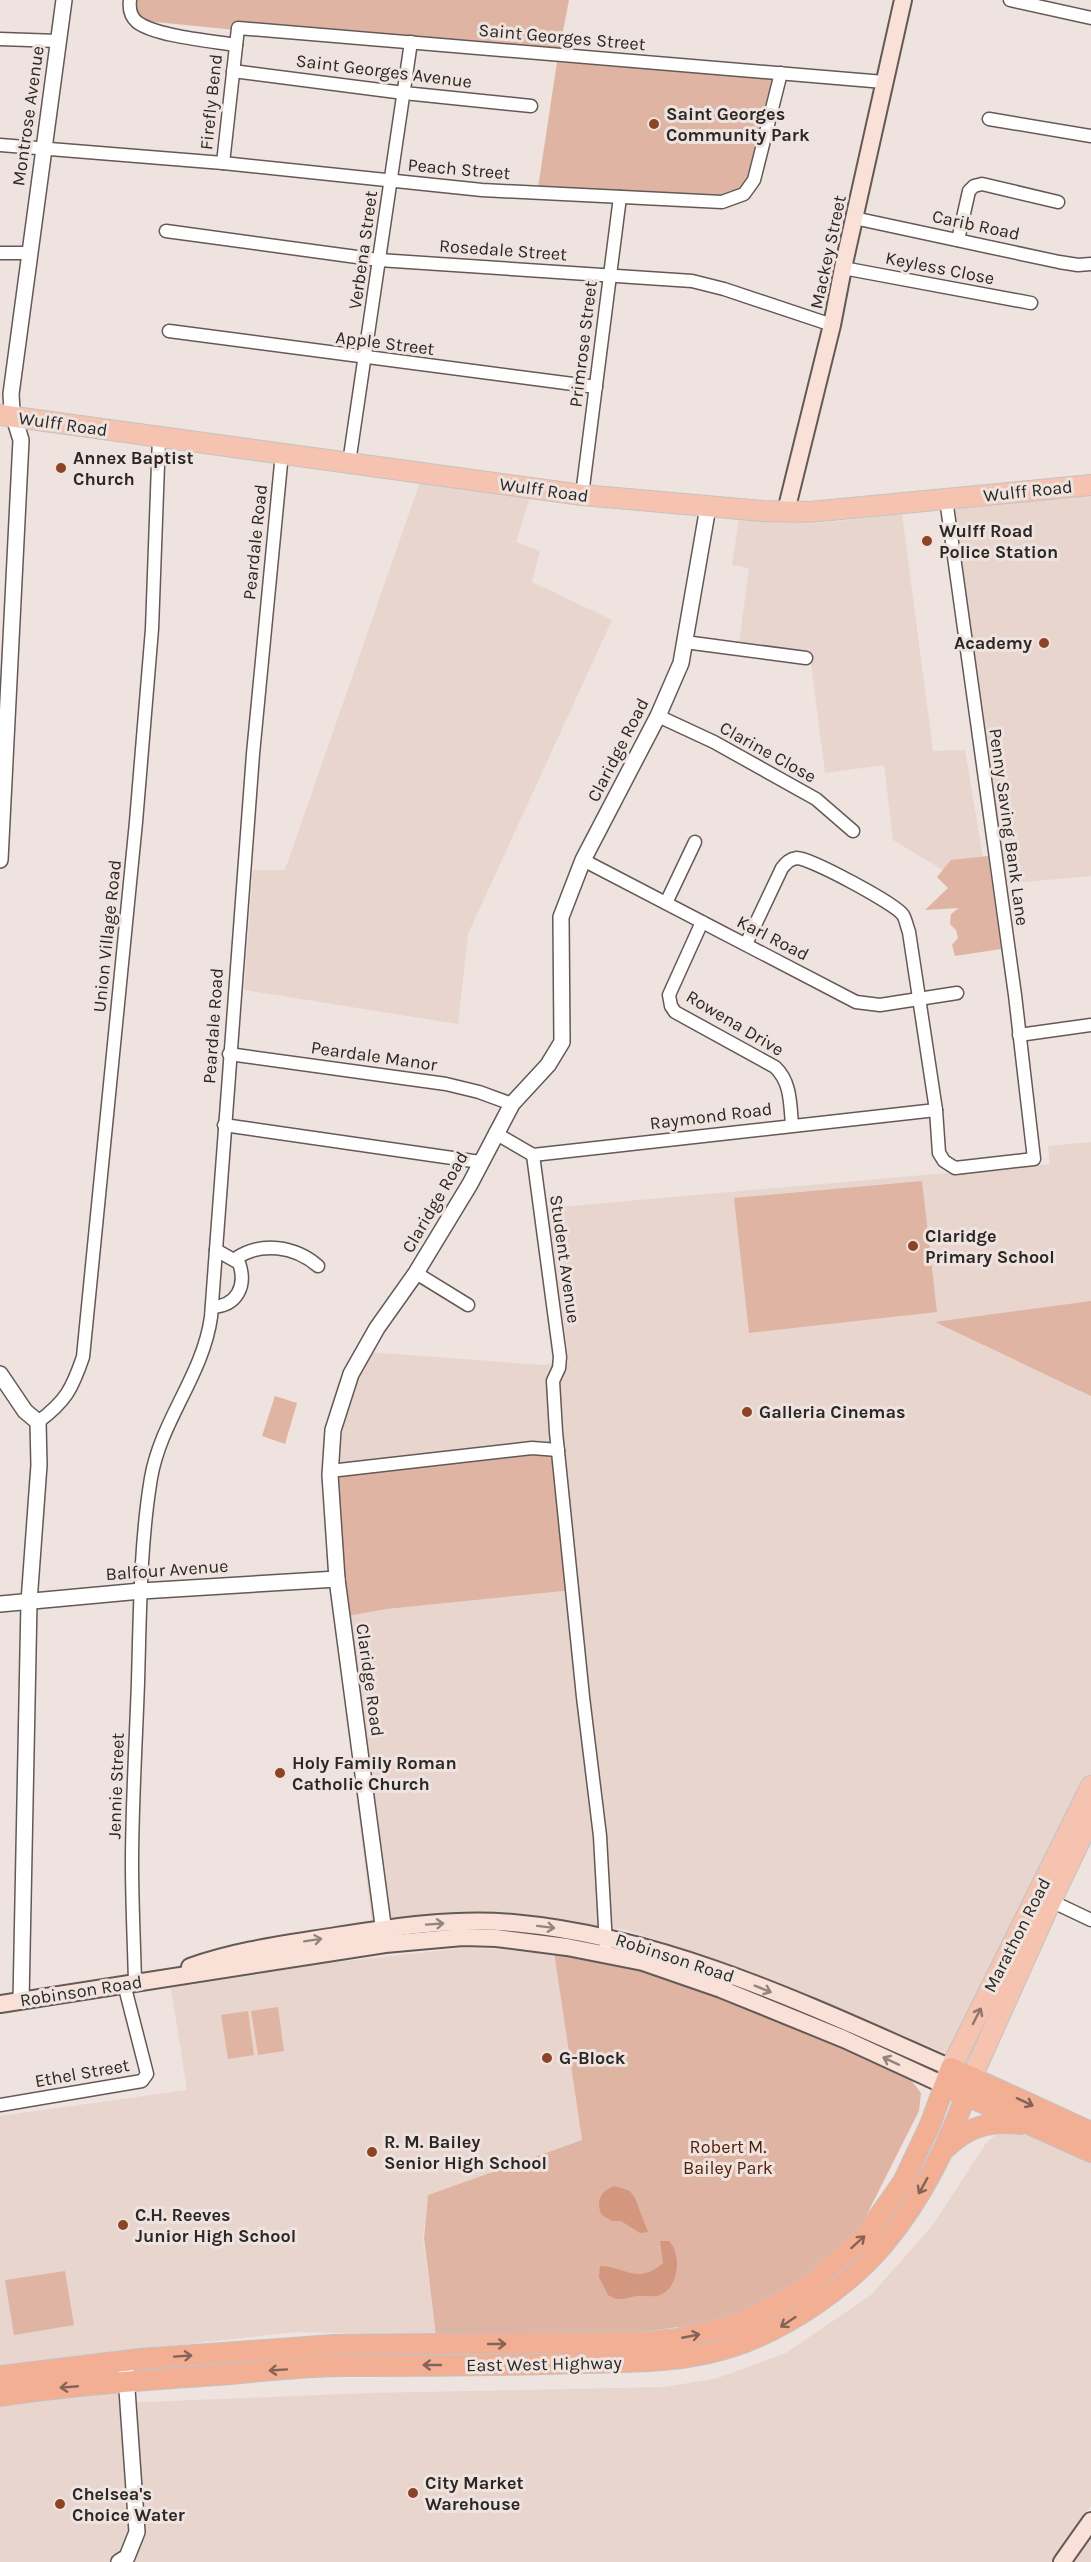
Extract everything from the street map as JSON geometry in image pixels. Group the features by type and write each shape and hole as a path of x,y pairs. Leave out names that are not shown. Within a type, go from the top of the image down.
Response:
{"highway":[{"name":"Robinson Road","path":"947,2077 1091,2133"},
{"name":"East West Highway","path":"0,2376 125,2361 333,2345 646,2342 677,2339 734,2325 759,2314 809,2285 865,2236 903,2182 930,2125 947,2077"},
{"name":"Robinson Road","path":"969,2086 1043,2130 1091,2152"},
{"name":"East West Highway","path":"0,2396 51,2388 127,2381 336,2366 538,2365 659,2361 734,2346 779,2328 836,2289 883,2246 907,2213 943,2151 969,2086"},
{"path":"943,2151 960,2136 982,2125 1005,2122 1043,2130"}],"main road":[{"name":"Mackey Street","path":"786,511 832,325 903,0"},
{"name":"Wulff Road","path":"7,416 582,495 708,507 810,512 1091,484"},
{"name":"Marathon Road","path":"947,2077 1091,1786"},
{"name":"Marathon Road","path":"969,2086 1051,1901 1091,1818"},
{"name":"Robinson Road","path":"0,2004 162,1978 206,1961 237,1953 384,1937 496,1938 606,1945 643,1962 721,1989 844,2039 947,2077"},
{"path":"1062,2562 1091,2521"}],"street":[{"name":"Montrose Avenue","path":"0,860 21,440 7,416 64,0"},
{"name":"Firefly Bend","path":"130,0 131,13 137,22 151,29 236,45"},
{"path":"1010,0 1091,18"},
{"name":"Firefly Bend","path":"223,163 238,28"},
{"name":"Saint Georges Street","path":"238,28 884,82"},
{"path":"0,39 58,41"},
{"name":"Verbena Street","path":"349,463 411,42"},
{"name":"Saint Georges Avenue","path":"233,71 404,93 531,106"},
{"name":"Peach Street","path":"0,145 223,163 482,190 712,202 731,200 744,194 754,180 781,73"},
{"path":"989,119 1091,136"},
{"path":"958,240 969,191 974,186 982,184 1058,202"},
{"name":"Primrose Street","path":"582,495 621,197"},
{"name":"Carib Road","path":"854,218 1059,262 1078,265 1091,264"},
{"name":"Rosedale Street","path":"166,231 379,260 692,281 724,289 832,325"},
{"path":"0,253 28,253"},
{"name":"Keyless Close","path":"843,268 1031,303"},
{"name":"Apple Street","path":"169,331 596,387"},
{"name":"Union Village Road","path":"38,1422 51,1413 72,1388 83,1357 138,799 152,629 159,437"},
{"name":"Peardale Road","path":"141,1591 156,1451 206,1346 212,1307 253,754 282,453"},
{"name":"Penny Saving Bank Lane","path":"936,1110 939,1153 944,1161 955,1168 1034,1160 946,499"},
{"name":"Claridge Road","path":"384,1937 337,1579 330,1472 333,1430 351,1374 377,1328 417,1273 470,1184 512,1104 548,1065 562,1042 561,917 583,860 658,716 681,663 708,507"},
{"path":"686,642 806,658"},
{"name":"Clarine Close","path":"658,716 714,742 816,799 852,831"},
{"path":"666,903 695,842"},
{"path":"746,944 782,868 788,861 801,858 881,898 903,915 909,933 936,1110"},
{"name":"Karl Road","path":"583,860 856,1002 880,1005 957,993"},
{"name":"Rowena Drive","path":"702,922 671,989 671,1006 675,1012 775,1067 781,1073 789,1090 792,1125"},
{"path":"1019,1035 1091,1025"},
{"name":"Peardale Manor","path":"229,1054 446,1084 479,1092 512,1104"},
{"name":"Raymond Road","path":"533,1155 936,1110"},
{"path":"224,1125 480,1162"},
{"path":"495,1133 533,1155"},
{"name":"Student Avenue","path":"533,1155 560,1357 559,1368 553,1381 556,1432 583,1697 600,1836 606,1945"},
{"path":"235,1259 254,1249 279,1247 310,1259 318,1266"},
{"path":"212,1307 224,1306 237,1297 241,1266 235,1259 216,1250"},
{"path":"417,1273 468,1305"},
{"path":"0,1374 25,1410 38,1422 39,1465 29,1602 21,2001"},
{"path":"532,1448 556,1432"},
{"path":"330,1472 532,1448 558,1450"},
{"name":"Balfour Avenue","path":"0,1604 141,1591 337,1579"},
{"name":"Jennie Street","path":"130,1983 141,1591"},
{"path":"1051,1901 1091,1920"},
{"name":"Ethel Street","path":"0,2105 142,2080 147,2074 130,1983"},
{"path":"119,2562 127,2558 137,2532 125,2361"}],"shaded area":[{"path":"420,482 530,497 516,542 540,551 532,582 612,620 468,934 458,1024 244,990 253,870 285,870"},
{"path":"1091,490 1091,876 1003,884 951,506"},
{"path":"902,514 933,751 965,750 983,858 948,873 893,840 884,765 825,773 811,663 738,652 749,568 732,565 739,519 812,524"},
{"path":"1091,1142 1091,1777 955,2057 743,1969 626,1930 507,1915 372,1924 331,1589 322,1470 329,1411 337,1386 354,1351 542,1365 569,1362 548,1208 1050,1164 1048,1146"},
{"name":"R. M. Bailey Senior High School","path":"464,1948 554,1952 582,2140 428,2195 423,2238 436,2336 296,2332 0,2365 0,2116 187,2090 171,1988 318,1964"},
{"path":"1008,2125 1091,2163 1091,2506 1051,2562 0,2562 0,2405 120,2390 122,2403 368,2393 665,2387 718,2378 786,2353 871,2295 933,2225 986,2143"},
{"path":"615,2186 630,2191 648,2232 640,2233 621,2221 612,2221 602,2215 599,2201 606,2190"},
{"path":"660,2241 669,2241 676,2254 677,2262 675,2278 666,2291 657,2296 622,2299 608,2295 599,2277 600,2266 638,2274 654,2270 663,2263"},
{"path":"1091,2535 1091,2562 1072,2562"}],"green space":[{"path":"127,0 569,0 557,62 125,19"},
{"name":"Saint Georges Community Park","path":"557,62 772,79 747,180 737,192 727,197 538,188"},
{"path":"988,856 1001,949 955,956 952,945 958,938 956,930 950,924 951,914 959,908 925,910 948,888 937,877 951,860"},
{"path":"922,1181 937,1312 749,1333 734,1198"},
{"path":"1091,1301 1091,1396 935,1322"},
{"path":"275,1396 297,1403 285,1444 262,1436"},
{"path":"551,1452 573,1590 386,1609 342,1617 334,1476"},
{"name":"Robert M. Bailey Park","path":"554,1952 629,1964 716,1995 844,2048 911,2080 921,2093 919,2111 858,2232 839,2253 760,2308 695,2325 640,2332 561,2337 436,2336 424,2238 428,2195 582,2140"},
{"path":"278,2007 284,2051 258,2055 251,2011"},
{"path":"248,2011 254,2055 228,2059 221,2015"},
{"path":"65,2271 74,2325 14,2335 5,2280"}],"place":[{"name":"Saint Georges Community Park","path":"654,124"},
{"name":"Annex Baptist Church","path":"61,468"},
{"name":"Wulff Road Police Station","path":"927,541"},
{"name":"Academy","path":"1044,643"},
{"name":"Claridge Primary School","path":"913,1246"},
{"name":"Galleria Cinemas","path":"747,1412"},
{"name":"Holy Family Roman Catholic Church","path":"280,1773"},
{"name":"G-Block","path":"547,2058"},
{"name":"R. M. Bailey Senior High School","path":"372,2152"},
{"name":"C.H. Reeves Junior High School","path":"123,2225"},
{"name":"City Market Warehouse","path":"413,2493"},
{"name":"Chelsea's Choice Water","path":"60,2504"}]}
